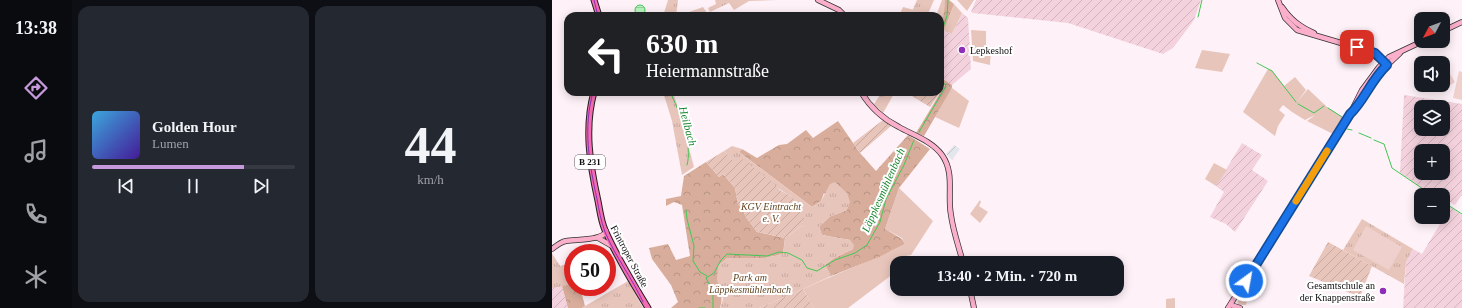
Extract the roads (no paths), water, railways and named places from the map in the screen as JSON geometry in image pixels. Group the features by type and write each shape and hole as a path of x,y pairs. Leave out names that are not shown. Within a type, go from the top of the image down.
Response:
{"main road":[{"path":"594,0 598,12"},
{"name":"Frintroper Straße","path":"593,96 589,126 588,149 596,193 606,231 612,244"},
{"name":"Frintroper Straße","path":"616,252 648,308"}],"street":[{"path":"818,0 841,12"},
{"path":"1278,1 1285,18 1297,30 1375,53 1385,63"},
{"path":"1278,1 1291,20 1321,36"},
{"path":"1450,28 1461,22"},
{"path":"1240,308 1229,306 1350,114 1355,110 1385,63 1414,46"},
{"path":"863,96 867,102 885,118 927,142 942,155 949,171 949,200 952,223 962,256"},
{"path":"590,238 606,231"},
{"path":"552,249 566,241 598,238 605,234 606,231"},
{"path":"598,238 608,244"},
{"path":"971,296 974,308"}],"waterway":[{"name":"Läppkesmühlenbach","path":"944,25 947,16 948,0"},
{"path":"1198,17 1202,0"},
{"path":"1257,63 1272,71 1296,102"},
{"name":"Läppkesmühlenbach","path":"944,84 946,86 944,89"},
{"name":"Heilbach","path":"672,96 687,138 687,165"},
{"name":"Läppkesmühlenbach","path":"919,132 940,96"},
{"path":"1298,104 1314,113 1324,106"},
{"path":"1328,108 1342,117"},
{"path":"1347,129 1352,130"},
{"path":"1359,133 1371,138"},
{"name":"Läppkesmühlenbach","path":"713,308 713,291 706,278 714,273 721,260 727,254 767,256 779,252 788,253 802,260 807,268 817,271 835,260 855,253 867,245 880,222 886,199 904,165 914,140"},
{"path":"1374,140 1384,144 1392,168 1422,188"},
{"path":"1450,206 1462,214"},
{"name":"Heilbach","path":"686,210 694,246 693,261 700,272 707,276"},
{"name":"Läppkesmühlenbach","path":"699,308 705,308"}],"tram line":[{"path":"594,0 597,12"},
{"path":"592,96 588,119 588,146 600,216 609,241 643,302"}],"place":[{"name":"Lepkeshof","path":"962,50"},
{"name":"Gesamtschule an der Knappenstraße","path":"1383,291"}],"park label":[{"name":"KGV Eintracht e. V.","path":"771,212"},
{"name":"Park am Läppkesmühlenbach","path":"750,282"}]}
